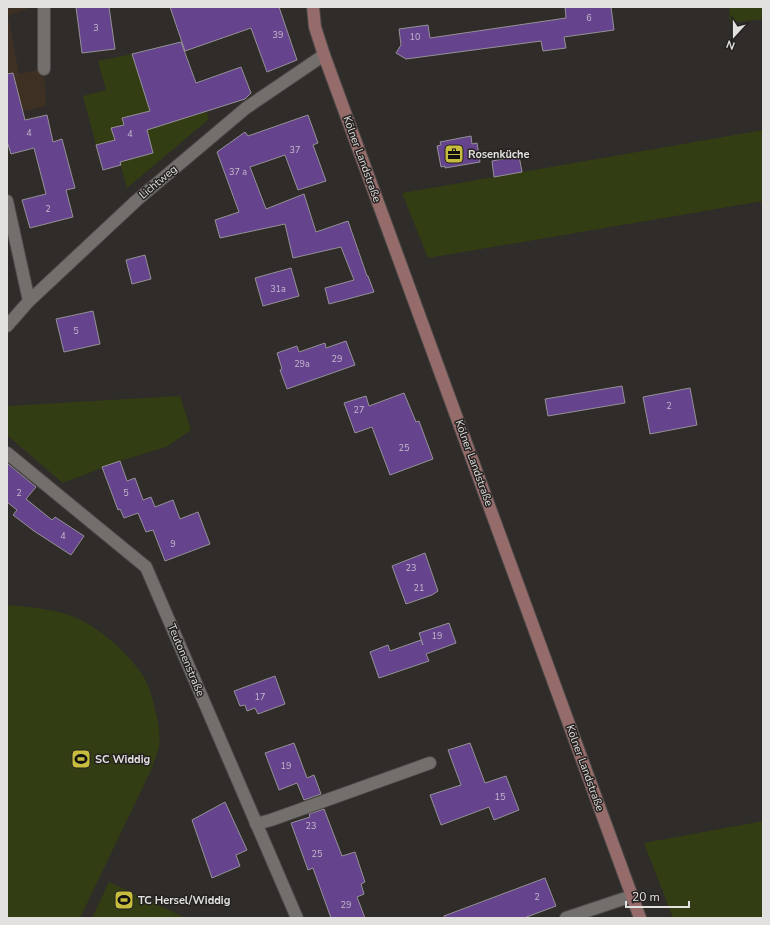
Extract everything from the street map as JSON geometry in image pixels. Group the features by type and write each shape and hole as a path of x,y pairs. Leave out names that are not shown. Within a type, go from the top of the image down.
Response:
{"main road":[{"name":"Kölner Landstraße","path":"313,7 316,27 324,55 640,918"}],"street":[{"path":"44,7 44,69"},
{"name":"Lichtweg","path":"7,326 29,301 137,200 246,108 324,55"},
{"path":"7,201 29,301"},
{"name":"Teutonenstraße","path":"7,453 146,567 297,918"},
{"path":"256,824 430,763"},
{"path":"566,918 632,896"}],"shaded area":[{"path":"7,7 32,7 8,16 19,74 44,69 46,106 7,115"}],"green space":[{"path":"729,7 763,7 763,19 730,23"},
{"path":"132,54 142,84 206,111 209,119 127,188 120,162 153,153 143,113 122,118 124,125 112,128 115,140 96,145 83,96 106,90 98,61"},
{"path":"763,130 763,201 428,258 402,193"},
{"path":"180,396 191,430 166,447 120,461 63,483 7,435 7,406"},
{"name":"SC Widdig","path":"7,605 64,613 81,620 99,631 117,646 140,671 149,688 157,717 159,746 152,768 80,918 7,918"},
{"path":"763,821 763,918 673,918 644,843"},
{"name":"TC Hersel/Widdig","path":"109,882 186,918 92,918"}],"building":[{"path":"76,7 109,7 115,49 82,53"},
{"path":"170,7 279,7 297,60 267,72 251,28 185,51"},
{"path":"565,7 611,7 614,30 564,37 566,48 543,51 541,41 406,59 396,53 401,45 399,29 428,25 430,38 566,18"},
{"path":"181,42 196,83 241,67 251,93 245,99 147,130 153,153 120,162 121,165 103,170 96,145 115,140 111,128 124,125 122,118 150,111 132,54"},
{"path":"13,73 25,120 47,115 53,142 62,139 75,188 66,190 73,217 30,228 22,200 46,194 34,148 11,154 7,141 7,74"},
{"path":"308,115 318,143 313,145 326,181 298,190 285,155 250,167 266,209 304,194 316,232 348,221 374,292 329,304 325,288 354,280 341,247 293,258 285,224 220,238 215,220 239,212 217,152 245,132 248,136"},
{"path":"471,136 472,144 477,143 480,162 445,168 445,166 441,167 437,146 441,145 440,142"},
{"path":"519,156 522,172 494,177 492,161"},
{"path":"145,255 151,279 132,284 126,260"},
{"path":"291,268 299,296 263,306 255,278"},
{"path":"93,311 100,344 64,352 56,319"},
{"path":"346,341 355,365 287,389 280,370 282,369 277,353 297,346 299,352 325,343 326,348"},
{"path":"622,386 625,403 548,416 545,399"},
{"path":"690,388 697,425 650,434 643,397"},
{"path":"404,393 416,422 419,421 433,459 390,475 372,427 355,433 344,403 366,396 369,406"},
{"path":"120,461 127,481 135,478 143,500 151,497 155,507 173,500 180,519 198,512 210,544 165,561 153,530 146,532 138,513 124,518 120,509 118,510 102,467"},
{"path":"7,463 36,487 26,499 52,520 55,517 84,536 71,555 34,531 13,515 17,510 7,502"},
{"path":"425,553 438,591 432,595 406,604 392,566"},
{"path":"449,623 456,643 426,654 429,661 379,678 370,652 388,645 390,651 421,640 423,645 419,633"},
{"path":"275,676 285,704 258,714 255,708 247,711 245,705 240,706 234,691"},
{"path":"294,743 307,778 314,775 321,794 304,800 297,783 279,790 265,753"},
{"path":"470,743 485,783 506,776 519,810 494,820 489,807 441,825 430,795 461,785 448,750"},
{"path":"225,802 247,850 236,855 240,866 212,878 192,820"},
{"path":"324,809 342,856 355,852 365,882 361,884 364,894 357,897 365,918 331,918 313,868 308,870 291,823 310,817 309,814"},
{"path":"545,878 556,906 524,918 444,918 444,916"}],"place":[{"name":"Rosenküche","path":"454,154"},
{"name":"SC Widdig","path":"81,759"},
{"name":"TC Hersel/Widdig","path":"124,900"}]}
